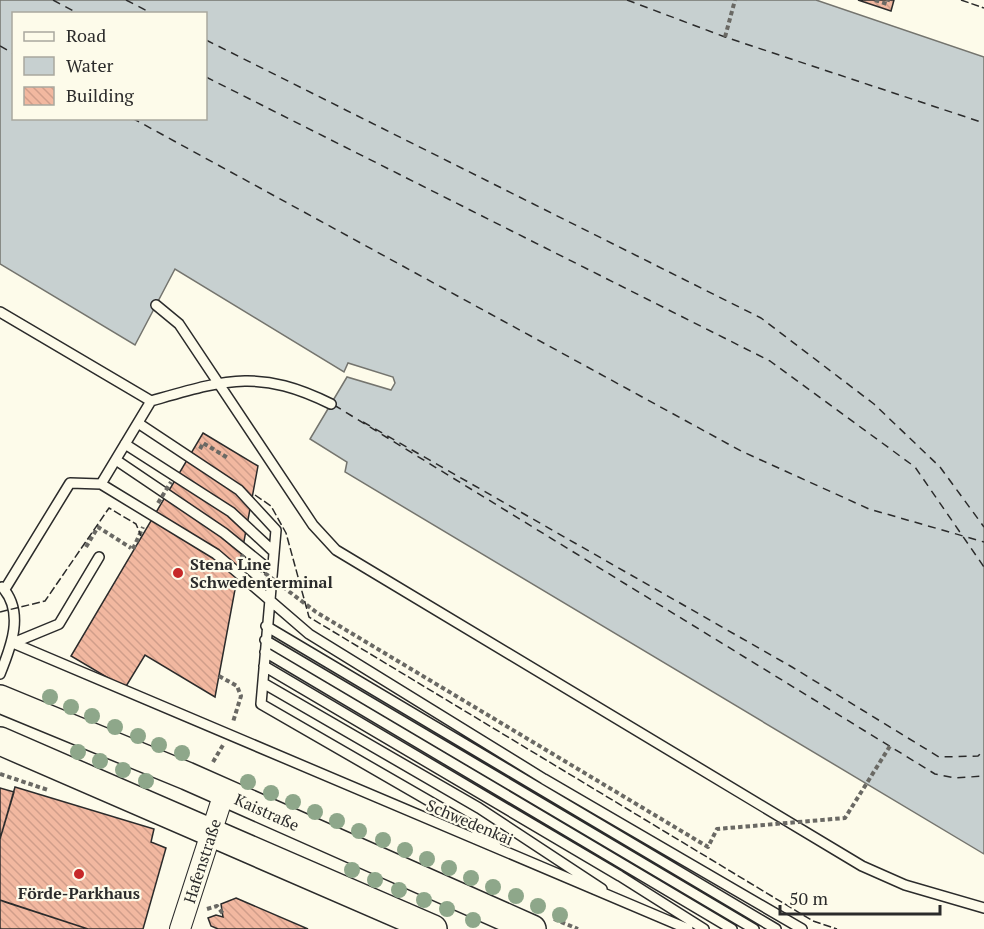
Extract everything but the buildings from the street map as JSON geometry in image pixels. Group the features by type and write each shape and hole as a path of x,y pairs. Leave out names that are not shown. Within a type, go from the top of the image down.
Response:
{"main road":[{"name":"Kaistraße","path":"0,699 225,793 532,929"},
{"path":"0,741 433,929"}],"street":[{"name":"Hafenstraße","path":"180,929 225,793"}],"lane":[{"path":"156,305 179,324 313,525 336,550 862,866 905,885 984,908"},
{"path":"0,312 151,401"},
{"path":"101,484 151,401 217,382 254,380 279,383 331,404"},
{"path":"138,423 239,490 276,530 261,704 469,824 505,853"},
{"path":"125,444 231,512 274,552"},
{"path":"116,460 224,533 272,572"},
{"path":"0,674 13,643 15,630 12,609 2,587 70,483 101,484 216,554 309,634 657,846 802,929"},
{"path":"13,643 59,624 99,557"},
{"path":"266,626 776,929"},
{"path":"265,640 754,929"},
{"name":"Schwedenkai","path":"13,643 688,929"},
{"path":"265,652 732,929"},
{"path":"264,666 620,876 704,929"},
{"path":"263,683 479,807 622,902"}],"path":[{"path":"725,37 735,0"},
{"path":"875,0 887,4 888,0"},
{"path":"158,503 171,482"},
{"path":"84,549 98,527 132,549 145,525"},
{"path":"241,555 316,612 708,847 717,829 845,818 890,746"},
{"path":"206,910 218,906 224,915"}],"water":[{"path":"0,0 816,0 984,57 984,854 345,472 347,462 310,439 347,377 391,390 395,383 393,377 348,363 344,372 175,269 135,345 0,264"}],"ferry route":[{"path":"53,0 75,12"},
{"path":"126,0 149,12"},
{"path":"627,0 725,37 984,123"},
{"path":"207,41 761,318 874,404 940,467 984,527"},
{"path":"0,46 12,53"},
{"path":"207,78 770,361 915,467 984,567"},
{"path":"136,120 741,451 869,509 984,542"},
{"path":"334,405 935,774 955,778 984,776"},
{"path":"363,422 792,667 939,757 978,756 984,750"}],"fence":[{"path":"961,0 984,8"},
{"path":"255,495 271,506 286,533 309,617 813,921 837,929"},
{"path":"0,612 45,601 109,508 136,524 141,536"}],"place":[{"name":"Stena Line Schwedenterminal","path":"178,573"},
{"name":"Förde-Parkhaus","path":"79,874"}]}
